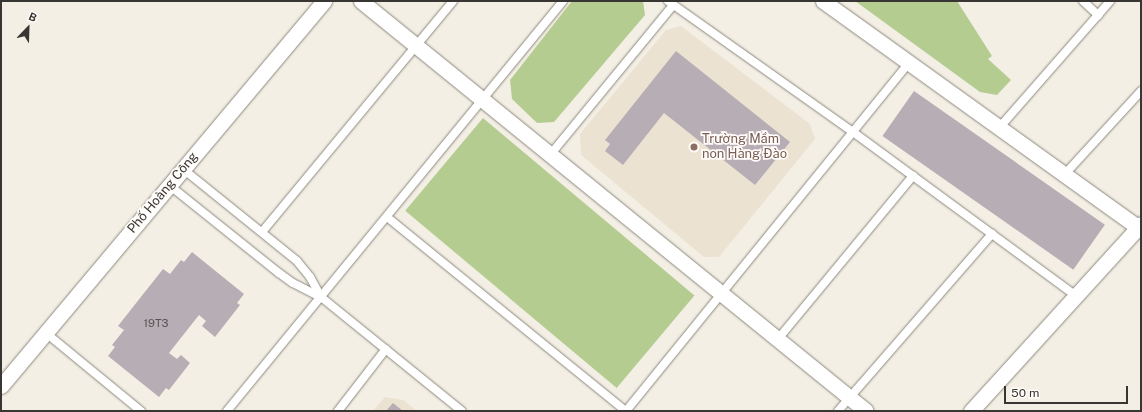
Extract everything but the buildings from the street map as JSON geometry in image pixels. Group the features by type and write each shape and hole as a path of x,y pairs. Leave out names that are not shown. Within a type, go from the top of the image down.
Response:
{"street":[{"name":"Phố Hoàng Công","path":"1,386 324,1"},
{"path":"362,1 866,411"},
{"path":"823,1 999,128 1140,226 971,411"}],"lane":[{"path":"262,232 453,1"},
{"path":"227,411 564,1"},
{"path":"1083,1 1098,14"},
{"path":"999,128 1110,1"},
{"path":"550,155 670,3 853,132 1076,296"},
{"path":"386,217 626,411 909,63"},
{"path":"1065,174 1141,91"},
{"path":"183,169 297,262 310,277 321,297"},
{"path":"778,339 913,176"},
{"path":"169,185 279,274 321,297 462,411"},
{"path":"838,411 992,234"},
{"path":"46,332 141,411"},
{"path":"338,411 386,349"}],"shaded area":[{"name":"Trường Mầm non Hàng Đào","path":"681,26 810,124 815,139 719,257 704,257 581,155 580,134 666,30"},
{"path":"385,397 403,400 417,411 373,411"}],"green space":[{"path":"572,1 643,1 645,15 554,122 537,123 512,99 510,80"},
{"path":"855,1 957,1 992,56 988,59 1011,80 997,95 980,92"},
{"path":"483,118 694,295 617,388 405,211"}],"place":[{"name":"Trường Mầm non Hàng Đào","path":"694,147"}]}
